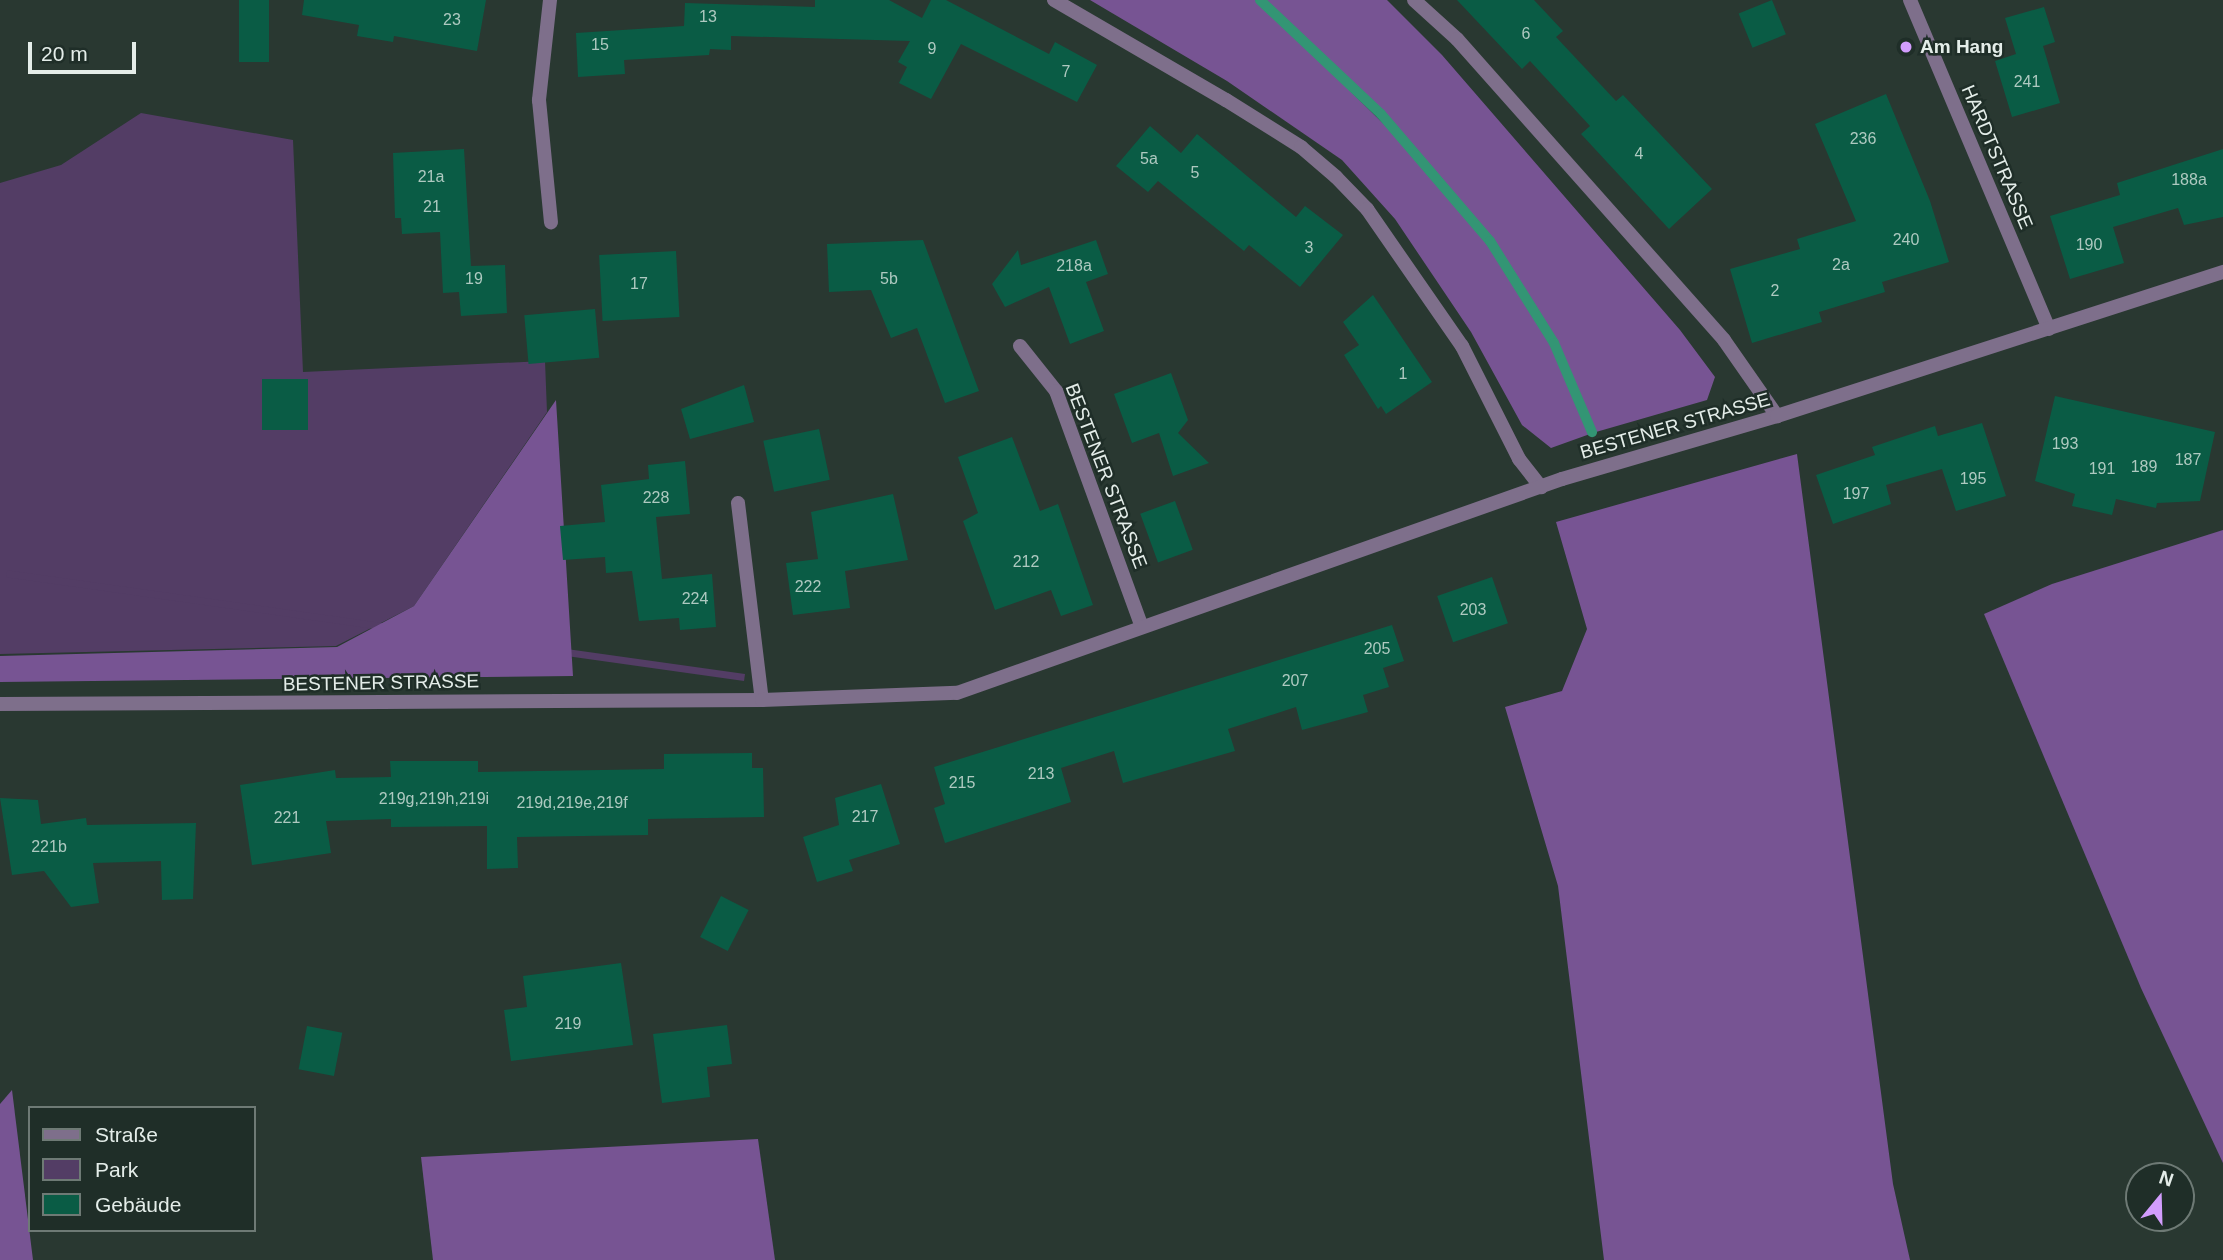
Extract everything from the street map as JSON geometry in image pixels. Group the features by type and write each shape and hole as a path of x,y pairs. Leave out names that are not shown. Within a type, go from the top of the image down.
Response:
{"street":[{"path":"550,0 540,100 551,222"},
{"path":"1054,0 1301,147 1336,177 1367,209 1462,346 1519,459 1541,487"},
{"path":"1414,0 1457,39 1724,340 1777,416"},
{"name":"HARDTSTRASSE","path":"1910,0 2049,329"},
{"name":"BESTENER STRASSE","path":"0,704 762,700 957,693 1562,479 1777,416 2223,272"},
{"name":"BESTENER STRASSE","path":"1020,346 1056,391 1142,627"},
{"path":"738,503 762,700"}],"green space":[{"path":"141,113 293,140 303,372 545,361 547,412 414,606 336,646 0,654 0,183 61,165"},
{"path":"7,570 745,674 744,681 6,577"}],"shaded area":[{"path":"1090,0 1255,0 1410,150 1488,243 1545,333 1590,434 1551,448 1522,425 1471,332 1395,219 1342,160 1227,81"},
{"path":"1264,0 1387,0 1442,55 1680,330 1715,377 1707,400 1596,432 1556,343 1495,242 1384,114"},
{"path":"556,400 573,676 0,682 0,656 337,647 414,606"},
{"path":"1797,454 1893,1184 1910,1260 1604,1260 1558,886 1505,707 1562,691 1587,629 1556,522"},
{"path":"2223,530 2223,1163 2141,988 1984,614 2052,584"},
{"path":"12,1090 33,1260 0,1260 0,1104"},
{"path":"758,1139 775,1260 433,1260 421,1157"}],"building":[{"path":"239,0 269,0 269,62 239,62"},
{"path":"304,0 486,0 477,51 394,36 393,42 357,36 359,25 302,15"},
{"path":"815,0 889,0 922,18 931,0 946,0 1049,54 1055,42 1097,65 1077,102 961,44 931,99 899,83 907,67 898,62 910,41 731,36 731,50 710,49 709,55 624,60 625,74 578,77 576,33 684,26 685,3 815,7"},
{"path":"1457,0 1534,0 1563,31 1556,37 1616,101 1623,95 1712,189 1669,229 1581,134 1590,126 1530,61 1522,69"},
{"path":"1772,0 1786,34 1752,48 1739,13"},
{"path":"2044,7 2055,42 2043,46 2060,103 2012,117 1995,61 2016,54 2005,18"},
{"path":"1886,94 1930,201 1949,262 1882,282 1885,292 1819,312 1822,322 1752,343 1730,269 1800,249 1797,239 1856,221 1815,124"},
{"path":"1150,126 1181,153 1197,134 1296,217 1305,206 1343,235 1300,287 1249,245 1244,251 1158,181 1148,192 1116,166"},
{"path":"464,149 471,266 505,265 507,313 461,316 459,292 443,293 440,232 402,234 401,218 395,218 393,153"},
{"path":"2223,149 2223,217 2184,225 2178,208 2113,227 2124,263 2070,279 2050,216 2120,195 2117,183"},
{"path":"923,240 979,391 945,403 917,328 891,338 871,290 829,292 827,244"},
{"path":"1096,240 1108,274 1086,282 1104,331 1070,344 1049,287 1005,307 992,284 1018,250 1021,265"},
{"path":"676,251 679,317 603,321 599,255"},
{"path":"1373,295 1432,382 1386,414 1381,406 1378,409 1344,355 1359,345 1343,322"},
{"path":"595,309 599,358 529,364 524,315"},
{"path":"1171,373 1188,420 1178,433 1209,463 1173,476 1159,433 1132,443 1114,394"},
{"path":"262,379 308,379 308,430 262,430"},
{"path":"744,385 754,422 690,439 681,409"},
{"path":"2055,396 2215,432 2200,501 2157,503 2156,508 2116,499 2112,515 2072,506 2075,494 2035,481"},
{"path":"1982,423 2006,496 1956,511 1942,469 1886,485 1891,504 1833,524 1816,475 1875,455 1872,447 1935,426 1938,436"},
{"path":"819,429 830,480 774,492 763,441"},
{"path":"1012,437 1040,511 1058,504 1093,605 1061,616 1051,590 995,610 963,521 978,513 958,457"},
{"path":"685,461 690,514 656,517 662,579 712,574 716,627 680,630 679,618 639,621 632,571 606,573 605,557 563,560 560,526 605,522 601,485 649,479 648,465"},
{"path":"893,494 908,560 845,571 850,608 793,615 786,563 818,559 811,512"},
{"path":"1175,501 1193,550 1158,563 1140,514"},
{"path":"1492,577 1508,623 1453,642 1437,596"},
{"path":"1392,625 1404,661 1383,668 1389,687 1363,695 1368,712 1302,730 1296,707 1228,729 1235,751 1123,783 1114,751 1061,768 1071,802 945,843 934,808 945,804 934,767"},
{"path":"752,753 752,768 763,768 764,817 648,819 648,835 517,837 518,868 487,869 487,826 391,827 391,819 326,821 331,853 252,865 240,785 335,770 336,778 391,777 390,761 478,761 478,772 664,769 664,754"},
{"path":"881,784 900,844 849,860 853,871 817,882 803,837 839,825 835,798"},
{"path":"0,798 38,800 41,824 86,818 87,825 196,823 193,899 162,900 161,861 93,863 99,903 71,907 44,871 12,875"},
{"path":"721,896 749,910 728,951 700,937"},
{"path":"621,963 633,1045 511,1061 504,1010 527,1007 523,976"},
{"path":"727,1025 732,1064 707,1067 710,1097 662,1103 653,1034"},
{"path":"307,1026 342,1033 334,1076 299,1069"}],"waterway":[{"path":"1260,0 1381,114 1490,241 1554,343 1592,432"}],"place":[{"name":"Am Hang","path":"1906,47"}]}
